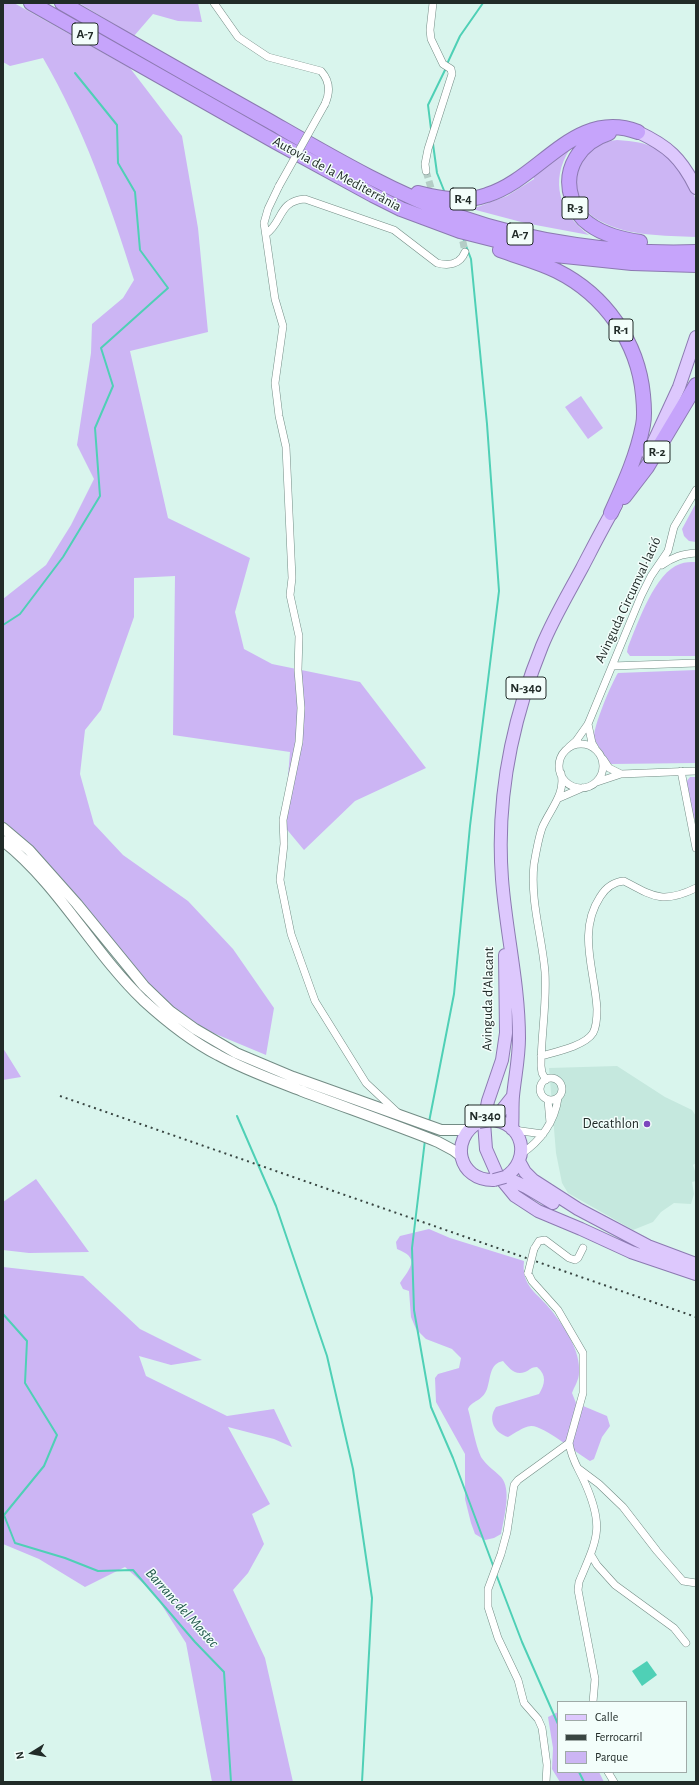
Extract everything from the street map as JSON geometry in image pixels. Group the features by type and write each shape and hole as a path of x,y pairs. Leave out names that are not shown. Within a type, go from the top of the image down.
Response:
{"highway":[{"name":"Autovia de la Mediterrània","path":"31,3 373,196 401,209 460,231 556,255 632,263 696,265"},
{"name":"Autovia de la Mediterrània","path":"62,3 149,54 363,174 396,192 428,205 460,217 506,231 572,244 655,252 692,252"},
{"name":"R-4","path":"363,174 383,178 415,193 442,199 467,199 486,195 504,188 520,179 568,140 581,134 596,129 613,127 626,128 638,132"},
{"name":"R-3","path":"638,132 614,132 599,136 581,150 574,159 568,181 575,207 581,217 588,224 620,239 671,246 692,252"},
{"name":"R-1","path":"460,231 479,243 556,270 573,280 590,293 603,306 618,324 628,342 636,359 642,379 644,424 636,457 611,513"},
{"name":"R-2","path":"611,513 647,467 696,385"}],"main road":[{"path":"638,132 658,142 672,153 689,174 696,188"},
{"name":"N-340","path":"513,1129 513,1096 518,1067 519,1037 513,959 502,880 502,833 505,783 521,705 542,645 565,598 611,513 647,457 664,422 679,387 696,337"},
{"path":"3,828 29,850 77,904 144,986 182,1020 236,1053 293,1077 440,1130 468,1130"},
{"path":"3,841 45,881 134,991 157,1012 191,1038 219,1056 253,1072 438,1142 461,1156"},
{"name":"Avinguda d'Alacant","path":"502,880 506,965 506,1033 502,1060 485,1111 484,1139 490,1159 502,1182 515,1196 528,1206 631,1252 696,1274"},
{"name":"N-340","path":"499,1179 483,1180 473,1175 465,1167 461,1156 461,1143 468,1130 488,1121 513,1096"},
{"name":"N-340","path":"488,1121 507,1124 513,1129 520,1141 520,1158 525,1172 533,1180 578,1209 648,1246 696,1264"},
{"path":"499,1179 516,1168 520,1158"},
{"name":"Avinguda d'Alacant","path":"499,1179 534,1191 588,1224 651,1259"}],"street":[{"path":"214,3 238,37 268,57 321,71 325,76 328,85 329,93 324,104 279,186 268,209 264,224 276,299 283,326 275,383 279,416 286,447 292,572 290,594 298,636 298,670 301,708 299,742 283,820 284,844 280,880 291,934 315,1001 366,1084 400,1116"},
{"path":"426,172 428,148 452,74 451,69 444,64 440,58 431,39 430,30 433,3"},
{"path":"266,234 271,231 279,215 288,205 305,199 394,230 437,263 455,263 463,257 464,252"},
{"name":"Avinguda Circumval·lació","path":"569,747 576,742 588,724 641,596 651,576 668,551 674,527 696,490"},
{"path":"658,567 670,559 682,554 696,553"},
{"path":"612,666 696,662"},
{"path":"588,724 592,743 596,750 609,768 621,774"},
{"path":"546,1080 542,1073 541,1056 546,988 543,954 534,905 534,865 542,830 559,798 563,782 559,763 562,755 569,747 579,744 587,744 596,750"},
{"path":"593,784 601,774 603,765 601,757"},
{"path":"681,771 694,828 696,848"},
{"path":"559,798 600,780 621,774 696,771"},
{"path":"561,773 567,783 584,788"},
{"path":"541,1056 578,1044 587,1039 593,1033 596,1024 596,1000 589,957 588,936 591,913 602,894 612,884 624,881 640,890 659,897 676,897 696,888"},
{"path":"520,1158 543,1134 550,1122 555,1112 561,1092 561,1085 553,1079 546,1080 541,1085 541,1092 548,1100 550,1122"},
{"path":"548,1100 558,1098"},
{"path":"513,1129 543,1134"},
{"path":"583,1248 578,1258 572,1260 545,1240 539,1241 534,1249 528,1273 532,1281 558,1310 583,1353 583,1393 570,1443 572,1458 590,1496 598,1527 596,1538 579,1582 578,1590 594,1679 593,1701"},
{"path":"546,1782 547,1765 542,1728 538,1719 524,1703 518,1680 495,1631 487,1598 488,1589 501,1554 507,1532 514,1485 518,1480 570,1443"},
{"path":"577,1467 599,1484 623,1507 657,1552 683,1581 696,1583"},
{"path":"590,1555 597,1566 615,1585 674,1628 686,1643"},
{"path":"609,1773 614,1782"}],"shaded area":[{"path":"617,1066 665,1097 692,1110 696,1116 696,1163 693,1165 696,1174 696,1181 692,1182 694,1194 691,1204 674,1203 661,1212 653,1222 633,1230 568,1193 562,1183 556,1153 549,1068"},
{"path":"647,1661 657,1675 642,1686 632,1671"}],"green space":[{"path":"3,3 14,3 130,68 182,136 198,228 208,332 130,351 168,518 250,558 235,612 244,649 272,664 360,682 426,768 355,801 304,850 284,826 290,752 173,735 175,576 134,578 134,617 101,710 85,730 80,774 94,824 123,855 188,901 233,949 274,1008 266,1055 182,1020 133,974 77,904 3,831 3,599 46,565 71,525 94,479 77,445 91,353 92,324 123,298 134,280 95,167 71,112 43,58 10,66 3,62"},
{"path":"79,3 198,3 202,22 178,21 153,14 134,36"},
{"path":"617,140 639,143 655,148 676,166 689,185 695,199 696,237 635,233 600,221 587,211 579,200 576,187 577,174 581,162 590,152 602,144"},
{"path":"570,149 560,173 559,185 561,196 571,217 579,227 589,235 525,223 472,209 507,196 534,179 533,174"},
{"path":"581,396 603,428 588,439 565,407"},
{"path":"696,503 696,542 689,541 684,536 682,529"},
{"path":"696,562 696,656 630,656 627,652 628,647 642,612 655,587 671,569 682,563"},
{"path":"696,670 696,763 611,764 594,738 594,732 618,673"},
{"path":"690,777 696,777 696,822 693,816 686,782"},
{"path":"3,1048 21,1077 3,1080"},
{"path":"36,1179 89,1252 29,1253 3,1250 3,1202"},
{"path":"429,1229 450,1238 524,1261 525,1277 528,1283 556,1316 571,1339 579,1365 578,1378 572,1393 576,1403 607,1416 610,1426 602,1437 594,1459 590,1461 552,1435 536,1427 531,1426 519,1430 508,1437 503,1435 496,1429 492,1421 493,1412 496,1407 539,1394 543,1387 544,1376 537,1367 518,1373 512,1371 503,1361 495,1365 491,1372 485,1393 468,1409 475,1440 481,1457 501,1477 504,1482 507,1496 501,1534 494,1538 485,1540 475,1534 465,1499 465,1454 436,1402 435,1378 438,1374 459,1368 461,1358 452,1349 426,1339 416,1329 411,1317 409,1291 403,1289 400,1283 410,1268 411,1259 404,1252 397,1249 396,1242 400,1236"},
{"path":"3,1267 83,1276 140,1329 202,1360 171,1365 139,1356 146,1376 227,1416 274,1409 292,1447 274,1439 228,1427 270,1504 252,1514 264,1544 248,1573 233,1590 265,1658 293,1782 212,1782 186,1643 154,1593 125,1567 85,1587 39,1559 3,1544"},
{"path":"557,1712 557,1773 600,1773 604,1782 560,1782 552,1769 553,1748 548,1717"}],"waterway":[{"path":"447,64 460,36 483,3"},
{"path":"431,129 428,105 446,68"},
{"path":"3,625 20,614 63,557 100,496 95,428 113,386 101,348 168,288 140,250 135,192 118,163 117,125 75,73"},
{"path":"433,144 437,173 445,193"},
{"path":"429,1122 454,994 470,826 499,591 487,424 471,259 463,238"},
{"path":"237,1116 276,1206 327,1356 353,1469 372,1598 362,1782"},
{"path":"425,1140 412,1248 414,1310 431,1407 453,1458 494,1568"},
{"name":"Barranc del Mastec","path":"3,1314 27,1341 25,1383 57,1435 44,1466 4,1515 15,1543 65,1558 98,1571 133,1570 195,1642 224,1672 231,1782"},
{"path":"496,1574 522,1642 557,1722"},
{"path":"580,1773 584,1782"}],"tunnel":[{"path":"426,171 431,188 437,197"},
{"path":"459,231 465,252"}],"railway":[{"path":"60,1096 696,1317"}],"place":[{"name":"Decathlon","path":"647,1124"}]}
